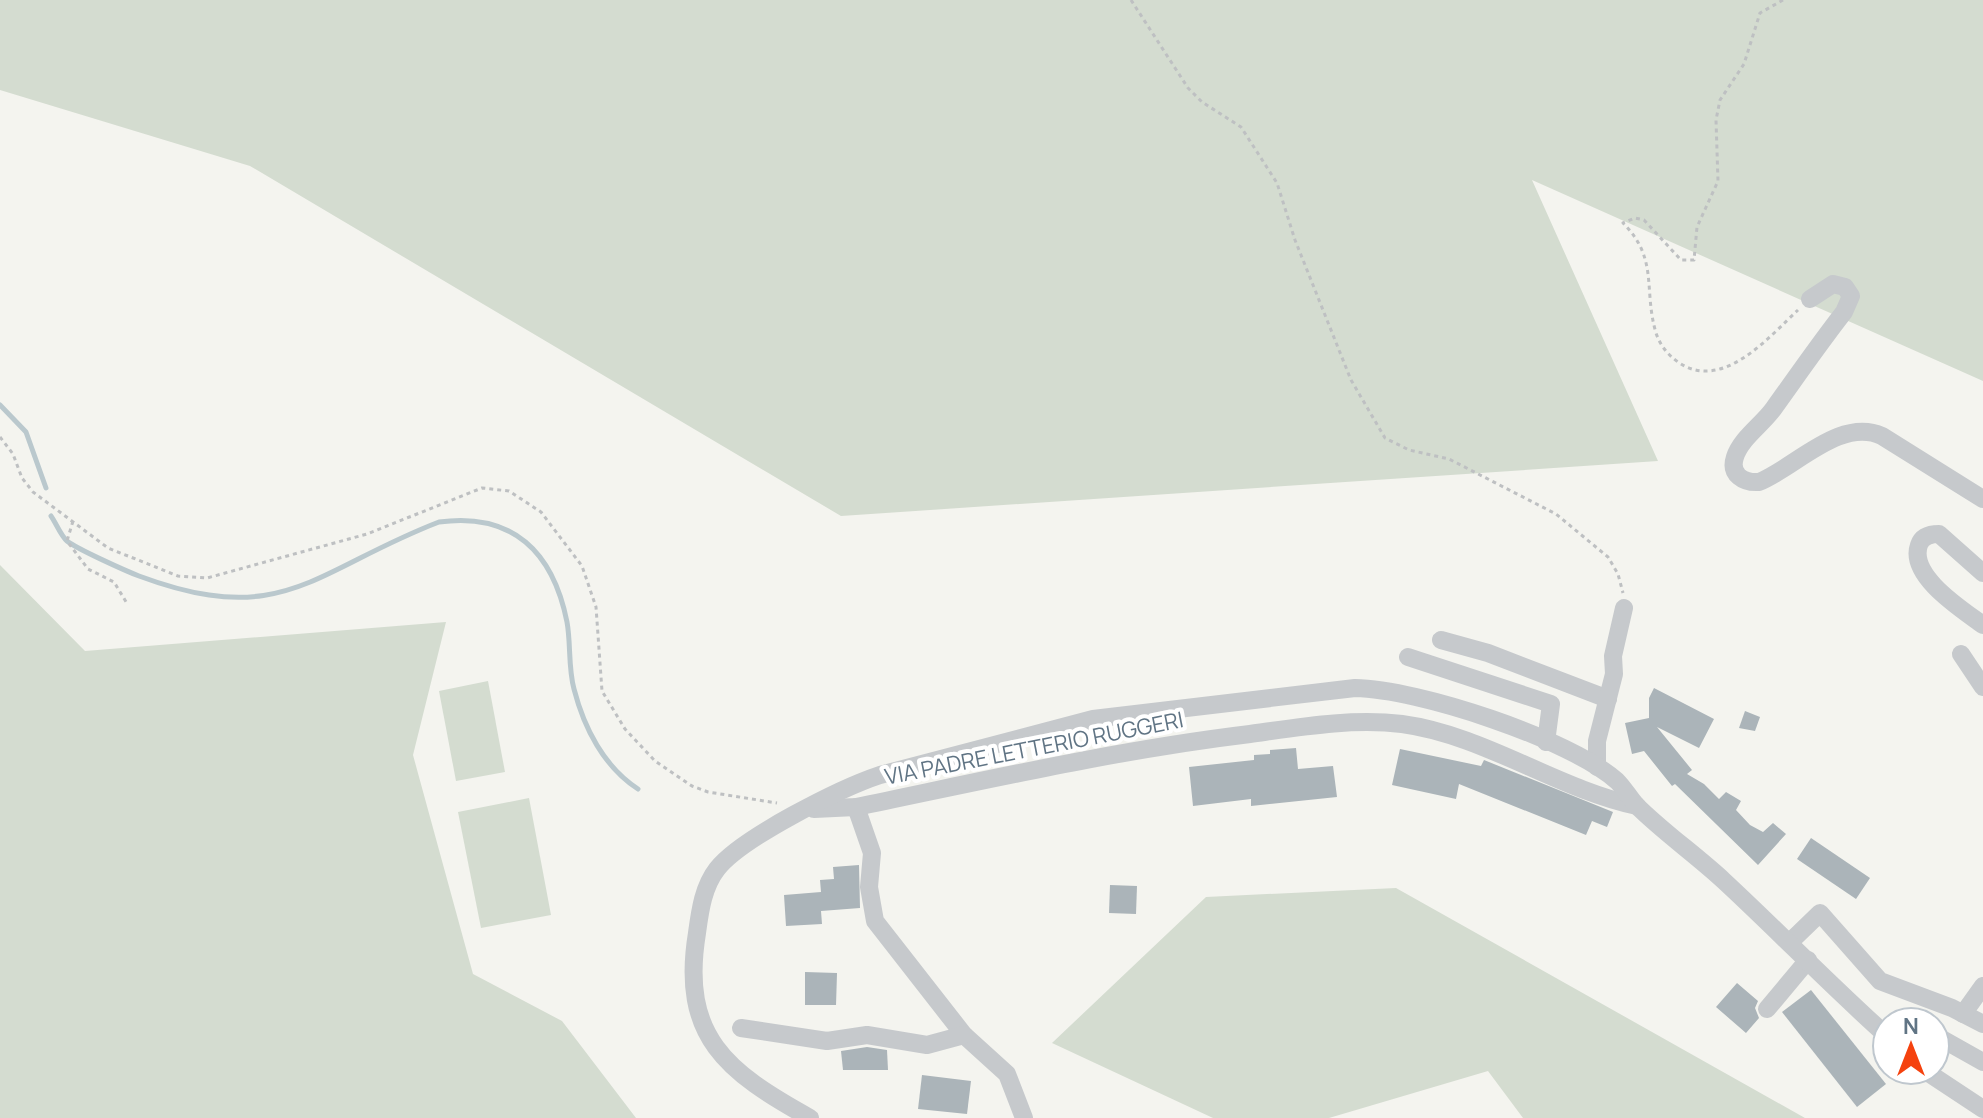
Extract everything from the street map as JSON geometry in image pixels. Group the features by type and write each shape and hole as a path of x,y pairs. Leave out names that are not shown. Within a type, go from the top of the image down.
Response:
{"street":[{"path":"1810,299 1833,284 1845,287 1851,296 1844,312 1736,453 1733,465 1737,475 1747,481 1759,482 1841,436 1868,431 1882,436 1983,499"},
{"path":"1983,573 1939,534 1927,536 1919,544 1917,555 1929,580 1983,625"},
{"path":"1597,767 1597,741 1608,699 1624,608"},
{"path":"1441,640 1503,658 1608,699"},
{"path":"1961,654 1983,687"},
{"path":"1408,657 1551,704 1546,742"},
{"name":"VIA PADRE LETTERIO RUGGERI","path":"810,1118 753,1086 719,1052 701,1020 692,974 706,887 717,869 748,843 866,779 1030,735 1093,719 1355,688 1425,697 1546,742 1597,767 1617,781 1637,806 1790,942 1871,1022"},
{"path":"1285,695 1289,729"},
{"name":"VIA PADRE LETTERIO RUGGERI","path":"808,810 856,807 1143,747 1342,723 1421,728 1540,770 1607,799 1637,806"},
{"path":"1030,735 1039,769"},
{"path":"856,807 872,853 869,887 875,921 964,1035 1007,1074 1024,1118"},
{"path":"1790,942 1820,913 1880,981 1983,1024"},
{"path":"1767,1009 1808,960"},
{"path":"1859,1011 1880,981"},
{"path":"1963,1014 1982,990"},
{"path":"741,1028 827,1041 867,1035 927,1045 964,1035"},
{"path":"1951,1044 1983,1062"},
{"path":"1948,1086 1983,1109"}],"path":[{"path":"1131,0 1188,88 1202,102 1241,127 1273,175 1351,380 1385,438 1409,450 1449,459 1556,514 1613,564 1623,591 1624,608"},
{"path":"1783,0 1760,13 1744,64 1722,93 1716,120 1718,181 1697,227 1694,260 1681,260 1644,220 1635,218 1623,223 1646,254 1659,341 1669,355 1683,365 1717,369 1737,363 1810,299"},
{"path":"0,437 13,454 22,478 33,492 108,548 154,569 207,578 367,534 482,488 509,491 541,512 582,566 596,607 602,691 625,729 655,761 692,786 708,792 779,804"},
{"path":"73,521 67,541 88,569 114,582 128,605"}],"shaded area":[{"path":"0,0 1983,0 1983,381 1532,180 1658,461 841,516 250,166 0,90"},
{"path":"0,565 85,651 446,622 413,755 473,974 562,1021 636,1118 0,1118"},
{"path":"488,681 505,772 456,781 439,691"},
{"path":"529,798 551,915 481,928 458,812"},
{"path":"1396,888 1805,1118 1523,1118 1488,1071 1329,1118 1213,1118 1052,1043 1206,897"}],"building":[{"path":"1654,688 1714,719 1699,748 1657,727 1692,770 1687,774 1704,784 1719,799 1726,792 1741,801 1736,810 1750,825 1763,832 1773,823 1786,834 1758,865 1675,784 1672,786 1644,751 1632,754 1625,723 1649,718 1649,698"},
{"path":"1745,711 1760,717 1755,731 1739,728"},
{"path":"1296,748 1298,769 1333,766 1337,797 1251,806 1251,799 1193,806 1189,767 1254,760 1254,755 1270,754 1270,750"},
{"path":"1400,749 1481,766 1484,760 1613,812 1607,827 1592,821 1586,835 1459,784 1456,799 1392,785"},
{"path":"1811,838 1870,878 1856,899 1797,859"},
{"path":"859,865 860,908 821,911 822,924 786,926 784,895 821,892 820,880 834,879 833,867"},
{"path":"1110,885 1137,886 1136,914 1109,913"},
{"path":"805,972 837,973 836,1005 805,1005"},
{"path":"1737,983 1758,1001 1755,1008 1759,1018 1746,1033 1716,1007"},
{"path":"1811,990 1871,1065 1871,1086 1883,1086 1857,1107 1782,1012"},
{"path":"867,1047 887,1050 888,1070 843,1070 841,1051"},
{"path":"922,1075 971,1081 967,1114 918,1109"}],"waterway":[{"path":"0,405 26,432 46,488"},
{"path":"51,516 67,541 113,565 188,591 229,597 265,595 296,587 439,522 465,521 508,531 526,542 552,575 567,622 572,681 583,718 605,758 638,789"}]}
